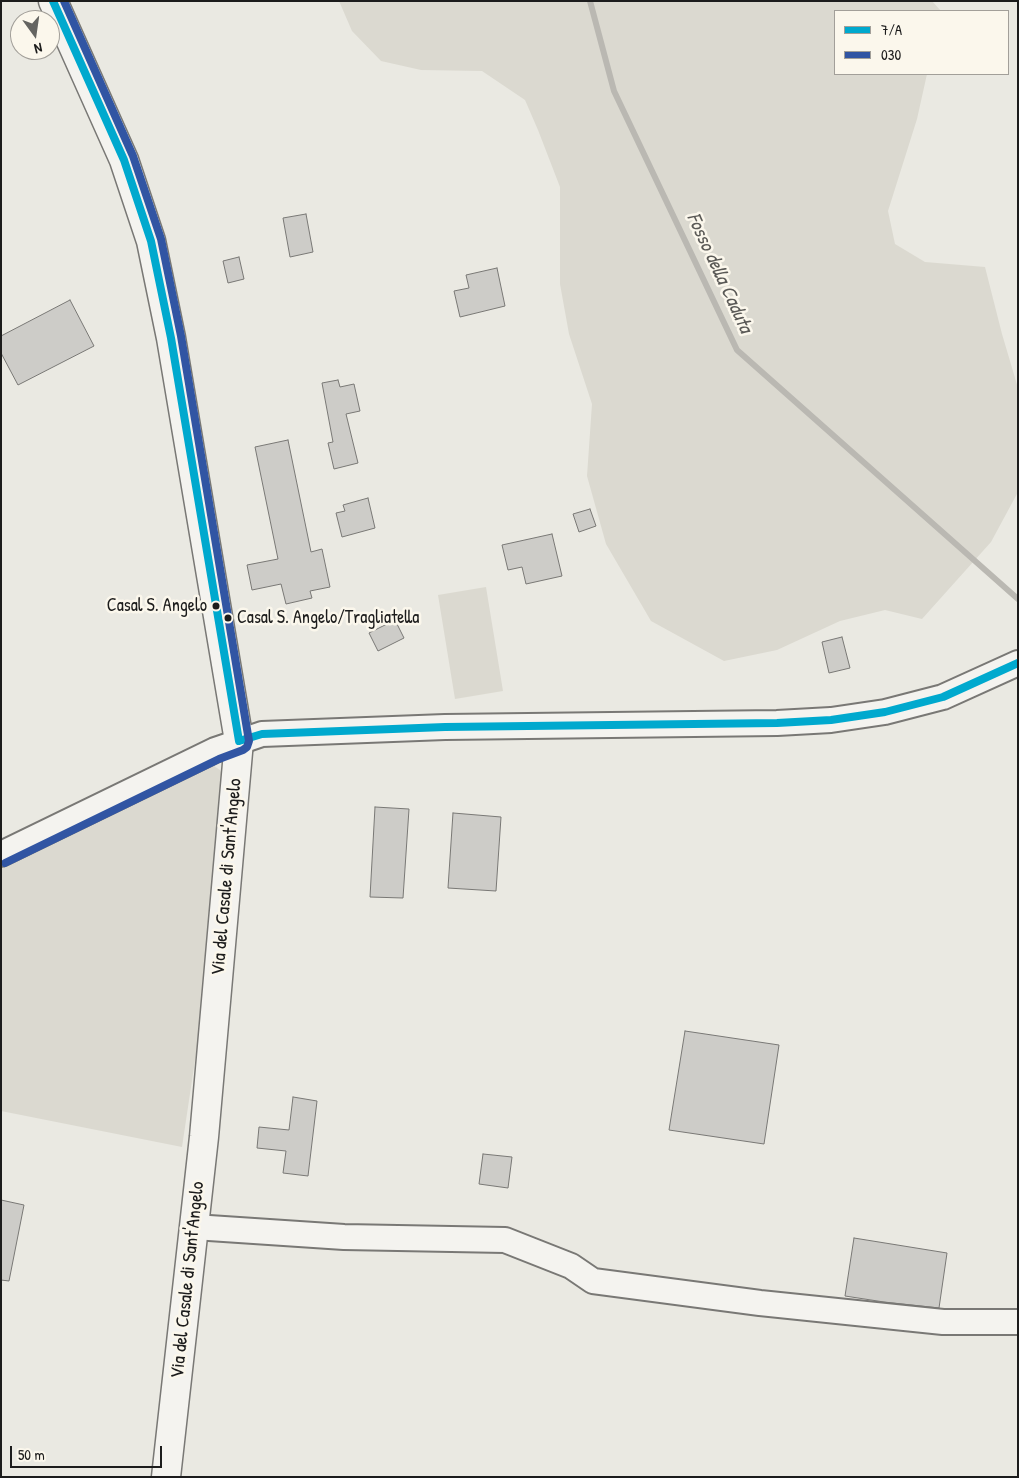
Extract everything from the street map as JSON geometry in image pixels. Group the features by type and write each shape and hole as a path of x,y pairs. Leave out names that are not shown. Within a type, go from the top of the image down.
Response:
{"main road":[{"name":"Via del Casale di Sant'Angelo","path":"53,1 124,160 151,241 171,338 239,741 210,1069 166,1477"}],"street":[{"path":"1,854 215,750 262,734 445,727 777,723 831,720 885,712 943,697 1018,663"},
{"path":"194,1227 344,1236 504,1240 571,1266 593,1281 760,1303 943,1322 1018,1322"}],"shaded area":[{"path":"339,1 932,1 940,10 834,10 834,75 927,75 917,119 888,211 895,244 925,262 985,267 1018,388 1018,492 991,542 922,619 885,610 840,621 777,650 724,661 651,621 606,544 587,476 592,404 569,334 560,284 560,187 525,100 482,71 421,70 381,61 352,31"},
{"path":"486,587 503,691 455,699 438,595"},
{"path":"214,766 220,770 224,778 212,947 182,1147 1,1111 1,868 195,771"}],"building":[{"path":"306,214 313,252 290,257 283,218"},
{"path":"239,257 244,279 228,283 223,261"},
{"path":"497,268 505,306 460,317 454,291 469,288 466,275"},
{"path":"70,300 94,346 18,385 1,353 1,336"},
{"path":"338,380 340,387 354,384 360,411 346,414 358,463 334,469 328,443 333,442 322,383"},
{"path":"288,440 311,552 322,549 330,587 310,591 312,598 286,604 281,584 252,590 247,565 278,559 255,447"},
{"path":"368,498 375,528 342,537 336,513 345,511 343,505"},
{"path":"590,509 596,526 579,532 573,514"},
{"path":"552,534 562,576 526,584 522,567 508,570 502,545"},
{"path":"395,620 404,638 378,651 369,633"},
{"path":"842,637 850,668 829,673 822,642"},
{"path":"375,807 409,809 403,898 370,897"},
{"path":"453,813 501,817 496,891 448,888"},
{"path":"685,1031 779,1045 764,1144 669,1130"},
{"path":"293,1097 317,1101 308,1176 283,1173 286,1151 257,1148 259,1127 289,1130"},
{"path":"483,1154 512,1157 508,1188 479,1184"},
{"path":"1,1200 24,1205 9,1281 1,1280"},
{"path":"854,1238 947,1253 939,1308 845,1296"}],"waterway":[{"name":"Fosso della Caduta","path":"590,1 614,91 737,350 1018,599"}],"transit line":[{"name":"7/A","path":"53,1 124,160 151,241 171,338 239,741"},
{"name":"030","path":"5,863 219,759 243,750 247,747 249,741 181,336 161,239 133,156 64,1"},
{"name":"7/A","path":"239,741 262,734 445,727 777,723 831,720 885,712 943,697 1018,663"}],"place":[{"name":"Casal S. Angelo","path":"216,606"},
{"name":"Casal S. Angelo/Tragliatella","path":"228,618"}]}
